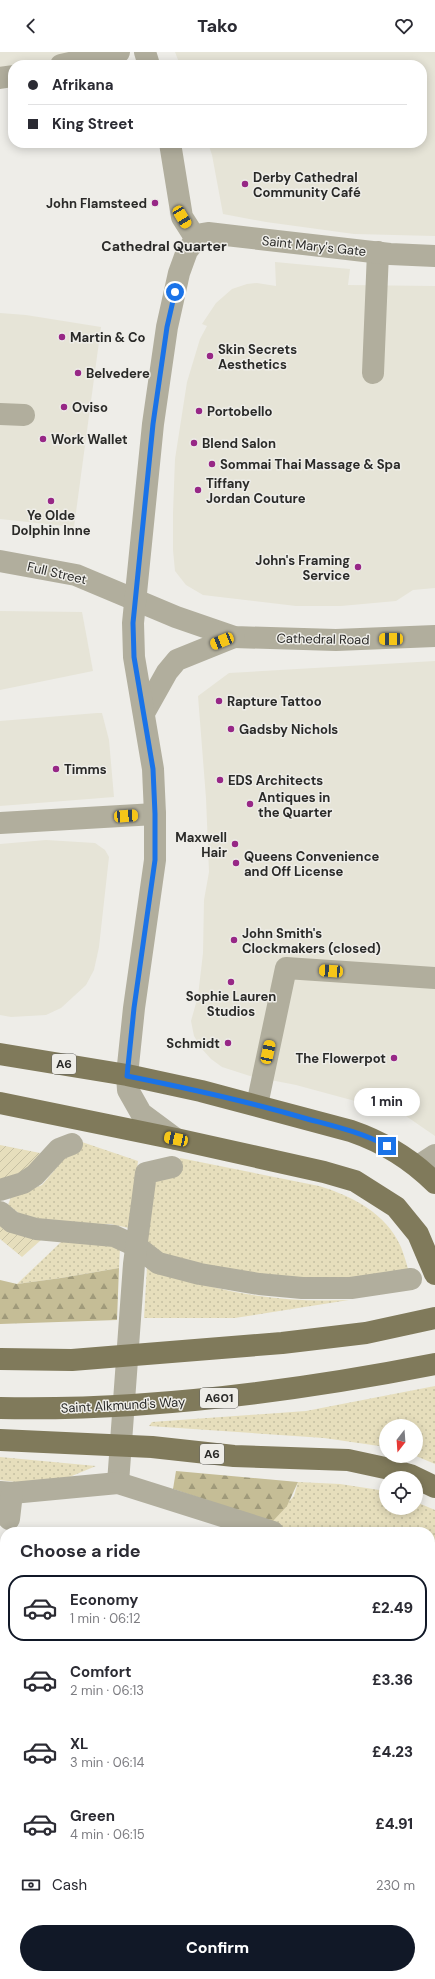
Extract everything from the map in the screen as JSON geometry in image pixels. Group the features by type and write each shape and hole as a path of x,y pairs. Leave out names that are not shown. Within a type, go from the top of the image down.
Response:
{"main road":[{"name":"A6","path":"0,1054 127,1076 257,1105 371,1138 426,1161 435,1183"},
{"path":"0,1103 176,1139 355,1180 396,1207 418,1234 434,1269"},
{"path":"0,1359 72,1360 282,1343 366,1333 435,1318"},
{"name":"Saint Alkmund's Way","path":"0,1408 63,1409 169,1403 231,1397 322,1384 435,1364"},
{"name":"A6","path":"0,1440 152,1448 234,1456 348,1460 391,1469 410,1475 435,1487"}],"street":[{"path":"83,60 119,52"},
{"path":"171,148 182,217 196,239 192,243 183,261 167,327 153,424 134,600 134,657 153,769 155,860 134,1008 127,1076 128,1090 140,1113 176,1139"},
{"name":"Saint Mary's Gate","path":"196,239 202,234 208,233 378,252 435,256"},
{"path":"373,373 378,252"},
{"path":"0,414 24,415"},
{"name":"Full Street","path":"0,561 76,574 134,600"},
{"name":"Cathedral Road","path":"134,600 234,637 336,640 435,636"},
{"name":"Cathedral Road","path":"144,713 167,672 177,660 234,637"},
{"path":"0,824 155,814"},
{"path":"257,1105 286,968 435,978"},
{"path":"0,1190 23,1183 35,1175 59,1149 72,1144"},
{"path":"118,1478 135,1255 146,1173 172,1167"},
{"path":"0,1212 12,1222 36,1229 114,1236 135,1255 158,1263 200,1274 259,1284 302,1288 351,1288 411,1279"},
{"path":"9,1519 6,1492 118,1478 259,1527"}],"shaded area":[{"path":"0,52 100,52 61,60 8,60 8,69 0,67"},
{"path":"175,52 435,52 435,236 354,234 266,222 223,214 210,148 427,148 427,60 178,60"},
{"path":"275,262 350,269 348,285 435,286 435,588 413,590 396,601 341,606 296,606 203,595 186,585 175,571 173,550 173,513 175,459 187,382 200,339 207,326 202,324 216,303 232,289 247,284 257,283 276,286"},
{"path":"0,313 26,315 101,327 74,527 0,519"},
{"path":"0,611 82,612 93,671 0,690"},
{"path":"435,661 435,1136 403,1114 296,1085 250,1076 222,1067 211,1059 202,1049 194,1036 191,1021 198,996 203,953 204,900 209,872 206,798 198,696 229,673"},
{"name":"Timms","path":"102,713 109,740 114,797 0,806 0,721"},
{"path":"46,840 95,843 105,850 109,857 99,947 94,970 86,985 61,1008 46,1015 11,1017 0,1015 0,844"},
{"path":"79,1141 138,1161 129,1228 110,1224 79,1225 24,1217 8,1205 11,1197 42,1185"},
{"path":"0,1145 40,1153 37,1160 29,1170 20,1175 0,1180"},
{"path":"180,1158 319,1186 344,1195 377,1215 395,1235 401,1247 409,1273 336,1281 291,1281 160,1258 147,1243 153,1182 179,1165"},
{"path":"0,1224 41,1240 22,1257 0,1239"},
{"path":"61,1242 112,1242 120,1248 119,1268 17,1284"},
{"path":"147,1267 198,1283 246,1294 296,1300 349,1300 235,1318 144,1318"},
{"path":"435,1386 435,1464 423,1459 423,1419 379,1419 379,1446 324,1438 149,1426 152,1422 306,1411"},
{"path":"0,1457 96,1466 67,1478 24,1483 0,1480"},
{"path":"298,1482 340,1484 379,1490 379,1515 423,1515 423,1505 435,1510 435,1527 275,1527 268,1525 294,1496"}],"green space":[{"path":"119,1268 117,1320 0,1324 0,1280 17,1284"},
{"path":"176,1471 298,1482 287,1506 272,1522 173,1489"}],"place":[{"name":"Derby Cathedral Community Café","path":"245,184"},
{"name":"John Flamsteed","path":"155,203"},
{"name":"Martin & Co","path":"62,337"},
{"name":"Skin Secrets Aesthetics","path":"210,356"},
{"name":"Belvedere","path":"78,373"},
{"name":"Oviso","path":"64,407"},
{"name":"Portobello","path":"199,411"},
{"name":"Work Wallet","path":"43,439"},
{"name":"Blend Salon","path":"194,443"},
{"name":"Sommai Thai Massage & Spa","path":"212,464"},
{"name":"Tiffany Jordan Couture","path":"198,490"},
{"name":"Ye Olde Dolphin Inne","path":"51,501"},
{"name":"John's Framing Service","path":"358,567"},
{"name":"Rapture Tattoo","path":"219,701"},
{"name":"Gadsby Nichols","path":"231,729"},
{"name":"Timms","path":"56,769"},
{"name":"EDS Architects","path":"220,780"},
{"name":"Antiques in the Quarter","path":"250,804"},
{"name":"Maxwell Hair","path":"235,844"},
{"name":"Queens Convenience and Off License","path":"236,863"},
{"name":"John Smith's Clockmakers (closed)","path":"234,940"},
{"name":"Sophie Lauren Studios","path":"231,982"},
{"name":"Schmidt","path":"228,1043"},
{"name":"The Flowerpot","path":"394,1058"}],"district":[{"name":"Cathedral Quarter","path":"164,246"}],"route":[{"path":"175,292 167,327 153,424 134,600 134,657 153,769 155,860 134,1008 127,1076 216,1095 290,1114 351,1131 371,1138 387,1146"}]}
